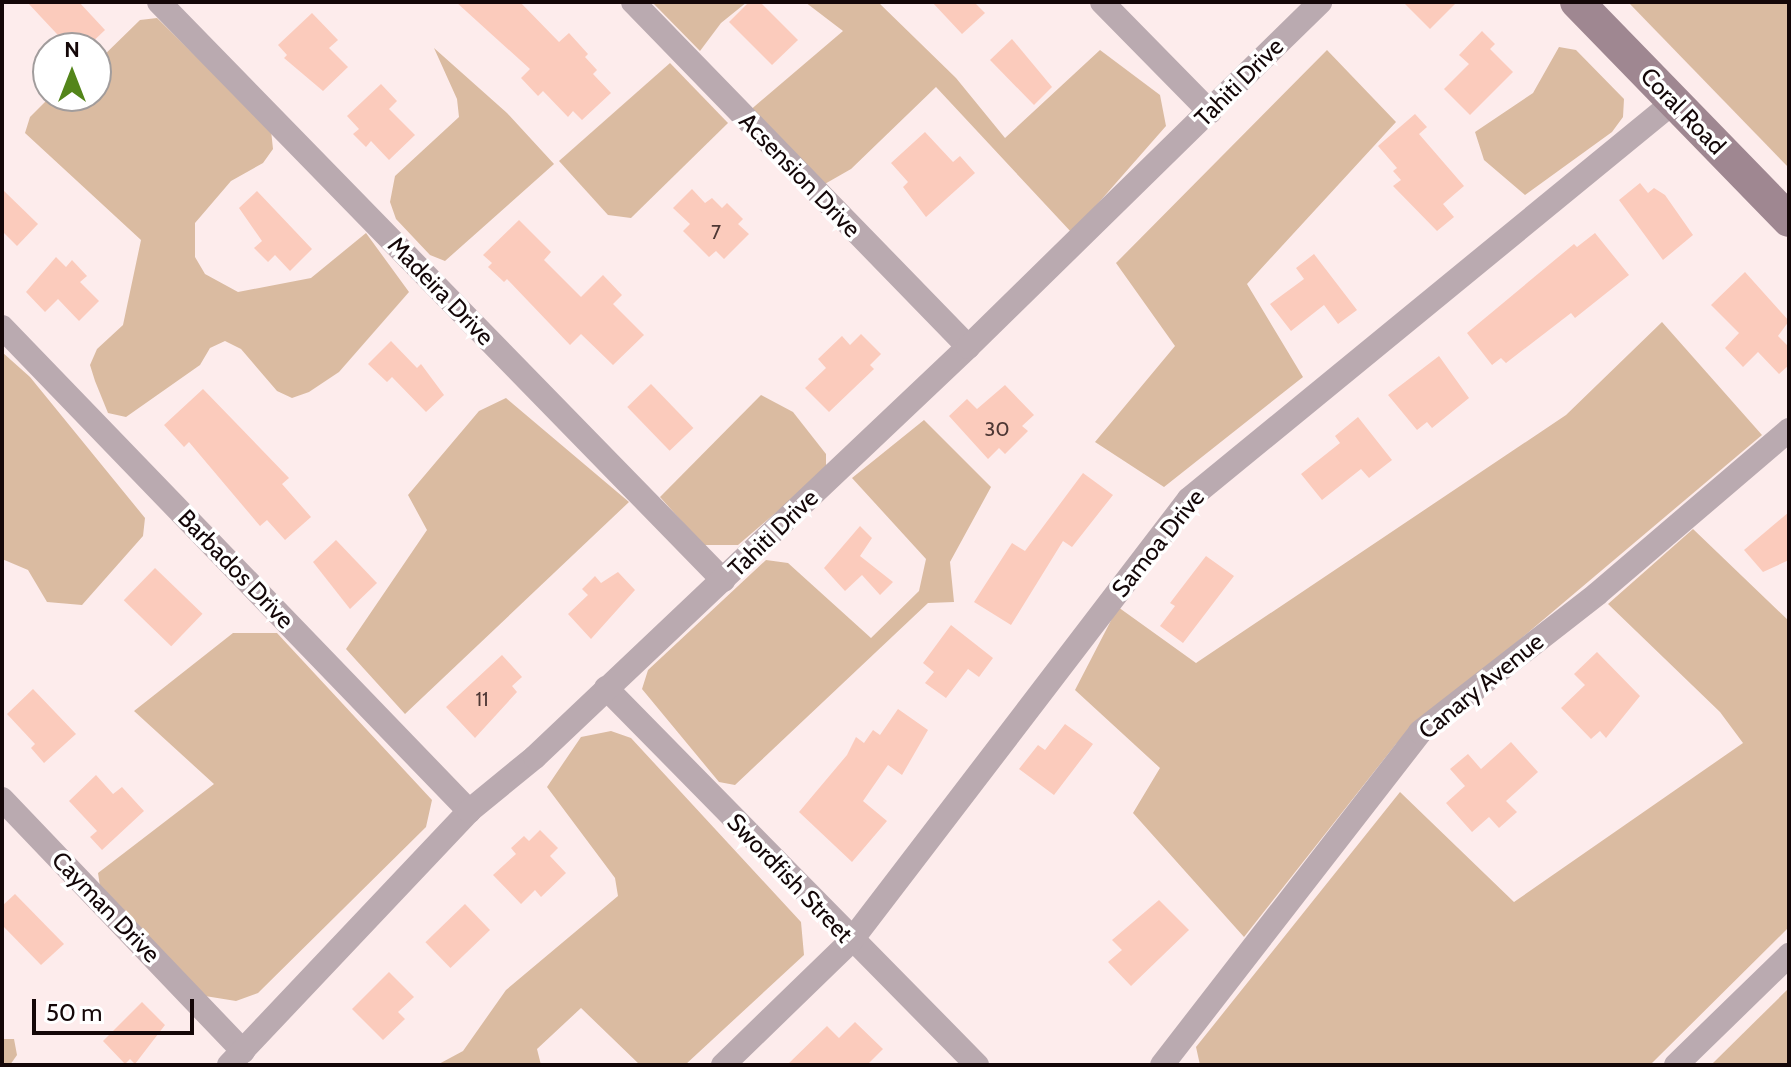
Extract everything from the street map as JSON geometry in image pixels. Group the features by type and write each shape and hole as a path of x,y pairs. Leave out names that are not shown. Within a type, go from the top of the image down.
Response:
{"street":[{"name":"Madeira Drive","path":"159,2 723,580"},
{"name":"Acsension Drive","path":"633,2 968,347"},
{"path":"1102,2 1210,112"},
{"name":"Tahiti Drive","path":"236,1058 469,811 723,580 968,347 1320,2"},
{"name":"Coral Road","path":"1577,2 1789,220"},
{"name":"Samoa Drive","path":"723,1065 851,941 1189,499 1675,101"},
{"name":"Barbados Drive","path":"2,327 469,811"},
{"name":"Canary Avenue","path":"1162,1065 1420,732 1597,594 1789,430"},
{"name":"Swordfish Street","path":"606,688 851,941 977,1065"},
{"name":"Cayman Drive","path":"7,813 236,1058"},
{"path":"1676,1065 1789,955"}],"shaded area":[{"path":"652,2 747,2 721,23 700,51"},
{"path":"805,2 878,2 956,78 1005,138 1100,50 1160,95 1166,126 1072,233 936,87 851,169 823,185 748,112 843,31"},
{"path":"1628,2 1789,2 1789,168"},
{"path":"157,18 271,130 273,149 263,163 231,181 195,223 195,257 205,274 238,292 311,278 366,233 409,292 339,372 309,392 292,398 277,391 241,349 225,341 210,348 200,365 126,417 108,413 90,365 97,349 123,325 141,240 25,133 35,112 112,112 112,47 140,20"},
{"path":"1559,47 1576,50 1624,99 1623,117 1612,132 1525,195 1484,160 1475,132 1533,93"},
{"path":"434,48 507,113 554,164 445,261 430,255 396,219 390,202 395,176 459,117 457,99"},
{"path":"1327,50 1396,122 1247,284 1303,377 1164,487 1095,442 1175,346 1116,263"},
{"path":"670,63 728,123 631,218 608,215 559,161"},
{"path":"1662,322 1762,435 1396,744 1244,937 1133,813 1160,768 1075,690 1118,607 1196,663 1566,415"},
{"path":"2,352 30,377 145,518 143,536 82,605 47,602 28,570 2,559"},
{"path":"761,395 793,412 826,454 826,470 738,545 703,545 660,497"},
{"path":"506,398 629,502 405,714 346,649 427,530 408,495 479,411"},
{"path":"924,420 991,487 950,562 954,602 928,603 735,785 719,782 642,689 648,670 766,560 788,563 871,638 919,591 926,559 852,478"},
{"path":"1693,529 1789,621 1789,927 1650,1065 1200,1065 1196,1047 1400,792 1514,902 1743,743 1720,712 1608,604"},
{"path":"233,633 277,633 432,800 426,827 258,993 236,1001 205,996 101,893 98,873 214,784 134,711"},
{"path":"611,731 631,738 801,922 804,955 685,1065 640,1065 581,1008 537,1049 541,1065 437,1065 463,1051 506,990 618,896 615,878 547,787 581,737"},
{"path":"1789,988 1789,1065 1711,1065"},
{"path":"2,1039 14,1039 17,1055 10,1065 2,1065"}],"building":[{"path":"27,2 79,2 105,30 103,32 55,32"},
{"path":"456,2 520,2 559,42 569,33 588,54 585,57 597,70 593,74 611,93 582,120 573,111 568,117 543,91 538,96 521,78 530,69"},
{"path":"749,2 760,2 798,40 772,65 729,22"},
{"path":"932,2 974,2 985,13 962,34"},
{"path":"1403,2 1457,2 1430,29"},
{"path":"312,13 338,40 329,48 348,67 323,91 284,58 287,55 278,45"},
{"path":"1482,31 1495,44 1490,49 1513,72 1470,115 1444,89 1469,64 1459,55"},
{"path":"1012,39 1052,87 1034,105 990,60"},
{"path":"381,84 397,101 389,109 415,135 389,160 371,141 366,147 353,134 359,129 347,116"},
{"path":"1415,114 1427,127 1419,134 1464,186 1443,204 1454,217 1437,231 1393,186 1401,180 1393,171 1397,168 1378,146"},
{"path":"925,132 953,162 960,156 975,173 926,217 903,187 908,182 891,163"},
{"path":"1640,183 1648,193 1654,188 1665,195 1693,235 1663,260 1619,200"},
{"path":"2,189 38,224 17,246 2,231"},
{"path":"692,189 705,203 712,198 722,208 727,203 743,219 738,224 749,234 724,259 716,251 709,257 683,231 690,224 673,208"},
{"path":"257,191 312,249 290,271 275,255 268,262 254,248 262,241 239,208"},
{"path":"519,220 551,252 544,260 581,297 603,275 622,295 613,304 644,335 613,365 581,334 570,345 507,279 504,282 488,267 492,263 483,255"},
{"path":"1595,233 1629,275 1575,318 1571,313 1506,363 1501,358 1492,365 1467,333 1574,244 1577,247"},
{"path":"1314,254 1357,310 1338,324 1324,305 1291,331 1270,304 1304,279 1296,268"},
{"path":"56,257 66,267 72,260 87,276 80,282 99,301 79,321 58,299 45,312 26,292"},
{"path":"1745,272 1789,321 1778,336 1789,347 1789,365 1779,374 1758,352 1743,367 1725,348 1739,333 1711,305"},
{"path":"861,334 881,354 870,365 874,369 829,412 805,388 826,368 818,359 842,336 850,345"},
{"path":"391,341 417,368 421,364 444,395 426,412 392,377 387,382 368,364"},
{"path":"1439,356 1469,398 1432,428 1427,422 1417,430 1388,395"},
{"path":"651,384 693,428 670,451 627,407"},
{"path":"1005,385 1034,415 1022,426 1028,431 1005,454 999,448 988,459 949,416 967,399 977,409"},
{"path":"203,389 289,478 282,484 311,517 285,540 267,520 260,526 189,442 184,447 164,425"},
{"path":"1358,417 1392,460 1369,478 1361,469 1322,500 1301,474 1340,443 1335,436"},
{"path":"1083,473 1113,495 1072,547 1063,541 1011,625 974,602 1012,543 1025,551"},
{"path":"1789,512 1789,560 1763,572 1744,550"},
{"path":"860,526 872,538 860,556 893,582 880,595 862,575 845,591 824,568"},
{"path":"336,540 377,583 350,609 313,562"},
{"path":"1206,556 1234,576 1183,643 1160,626 1175,606 1170,603"},
{"path":"155,568 202,614 171,646 124,600"},
{"path":"618,572 635,590 591,639 568,614 588,595 582,589 595,576 601,583"},
{"path":"951,625 993,658 979,677 968,669 946,698 925,683 934,672 923,663"},
{"path":"1597,652 1640,696 1606,738 1600,731 1591,739 1561,708 1585,685 1574,674"},
{"path":"502,655 522,677 512,686 517,692 475,738 446,707"},
{"path":"33,689 76,734 44,763 31,748 35,744 7,714"},
{"path":"898,709 928,730 902,775 888,765 863,801 887,821 852,862 799,812 847,755 856,737 864,743 873,730 880,735"},
{"path":"1065,724 1093,744 1054,795 1019,769 1038,745 1045,750"},
{"path":"1511,742 1538,772 1506,801 1517,812 1499,828 1489,817 1472,832 1446,803 1465,786 1450,769 1468,754 1481,769"},
{"path":"96,775 113,794 122,787 144,811 102,850 90,837 97,831 69,801"},
{"path":"540,830 558,848 550,856 566,873 541,897 535,890 521,904 493,875 516,854 511,848 524,836 529,841"},
{"path":"15,894 64,944 41,965 2,925 2,906"},
{"path":"1159,900 1189,930 1131,986 1108,962 1122,950 1112,940"},
{"path":"465,904 490,930 450,968 425,942"},
{"path":"389,972 414,997 398,1012 405,1019 383,1040 352,1009"},
{"path":"142,1002 165,1025 135,1064 130,1059 125,1064 103,1041"},
{"path":"855,1022 883,1049 867,1065 787,1065 827,1026 839,1038"}]}
